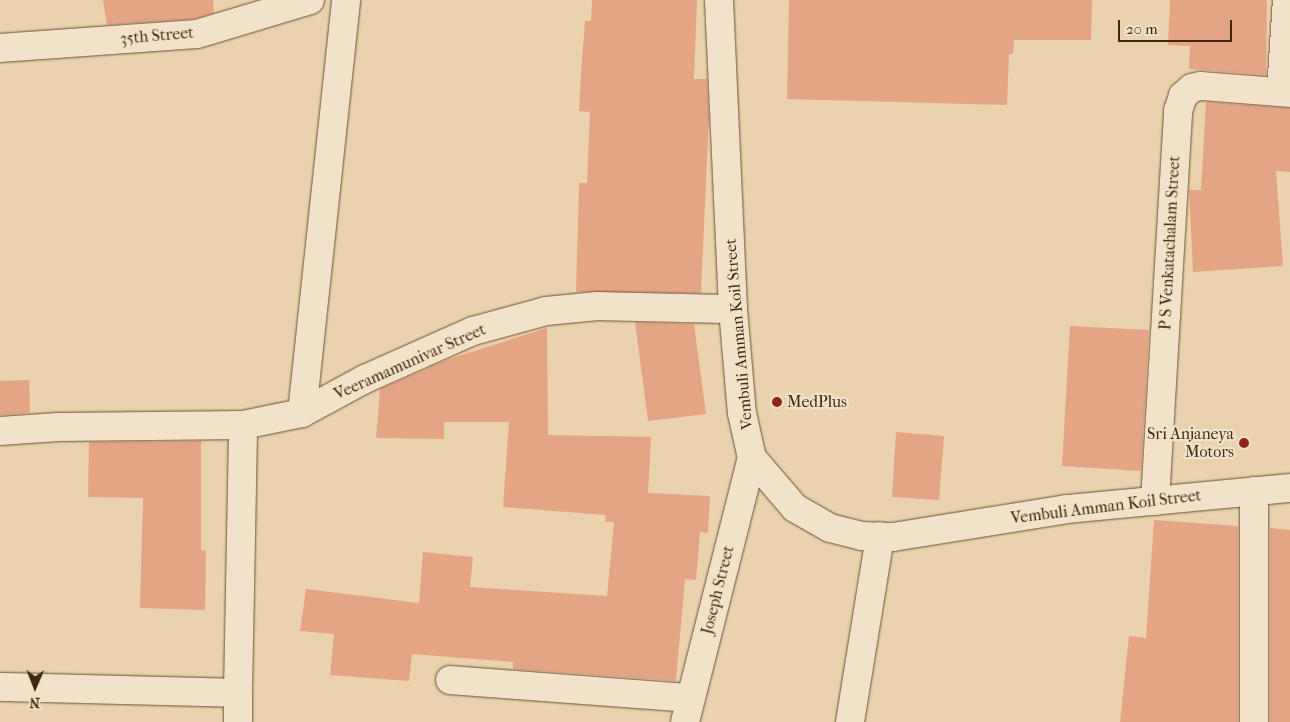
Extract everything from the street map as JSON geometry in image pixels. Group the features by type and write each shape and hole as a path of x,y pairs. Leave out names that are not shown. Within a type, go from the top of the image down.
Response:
{"street":[{"name":"35th Street","path":"0,48 197,34 310,0"},
{"path":"302,413 346,0"},
{"name":"Vembuli Amman Koil Street","path":"719,0 733,309 742,412 752,458 785,499 810,519 861,536 893,537 1067,509 1290,488"},
{"path":"1286,92 1287,0"},
{"name":"P S Venkatachalam Street","path":"1155,501 1178,111 1183,96 1192,88 1201,86 1286,92"},
{"name":"Veeramamunivar Street","path":"0,431 58,427 243,425 302,413 365,379 473,331 546,311 598,306 733,309"},
{"path":"238,722 243,425"},
{"name":"Joseph Street","path":"688,710 752,458"},
{"path":"1254,491 1254,722"},
{"path":"850,722 880,536"},
{"path":"450,680 688,710"},
{"path":"0,687 238,693"}],"building":[{"path":"103,0 213,0 214,13 194,19 107,25"},
{"path":"592,0 697,0 694,79 707,79 709,117 701,293 576,292 579,183 587,183 590,112 579,111 581,74 585,21 591,21"},
{"path":"789,0 1092,0 1091,40 1014,40 1013,54 1009,54 1007,105 787,99"},
{"path":"1170,0 1267,0 1266,75 1189,69 1190,46 1168,45"},
{"path":"1206,102 1290,108 1290,172 1276,171 1283,266 1193,272 1189,190 1201,190"},
{"path":"635,322 694,324 706,414 648,421"},
{"path":"1070,326 1149,330 1141,471 1062,466"},
{"path":"547,328 548,435 651,437 648,493 710,496 708,533 700,532 696,580 685,579 676,681 513,669 513,662 412,654 409,681 330,675 334,634 300,631 306,589 419,603 423,552 473,557 470,587 607,596 614,522 605,522 606,515 503,507 509,422 444,422 444,439 376,438 380,389 449,359"},
{"path":"29,380 30,413 0,415 0,381"},
{"path":"896,432 944,436 939,500 892,497"},
{"path":"201,441 201,550 206,551 205,610 140,608 143,498 88,497 89,442"},
{"path":"1154,520 1238,526 1238,722 1120,722 1129,636 1146,638"},
{"path":"1270,528 1290,530 1290,722 1270,722"}],"place":[{"name":"MedPlus","path":"777,402"},
{"name":"Sri Anjaneya Motors","path":"1244,443"}]}
